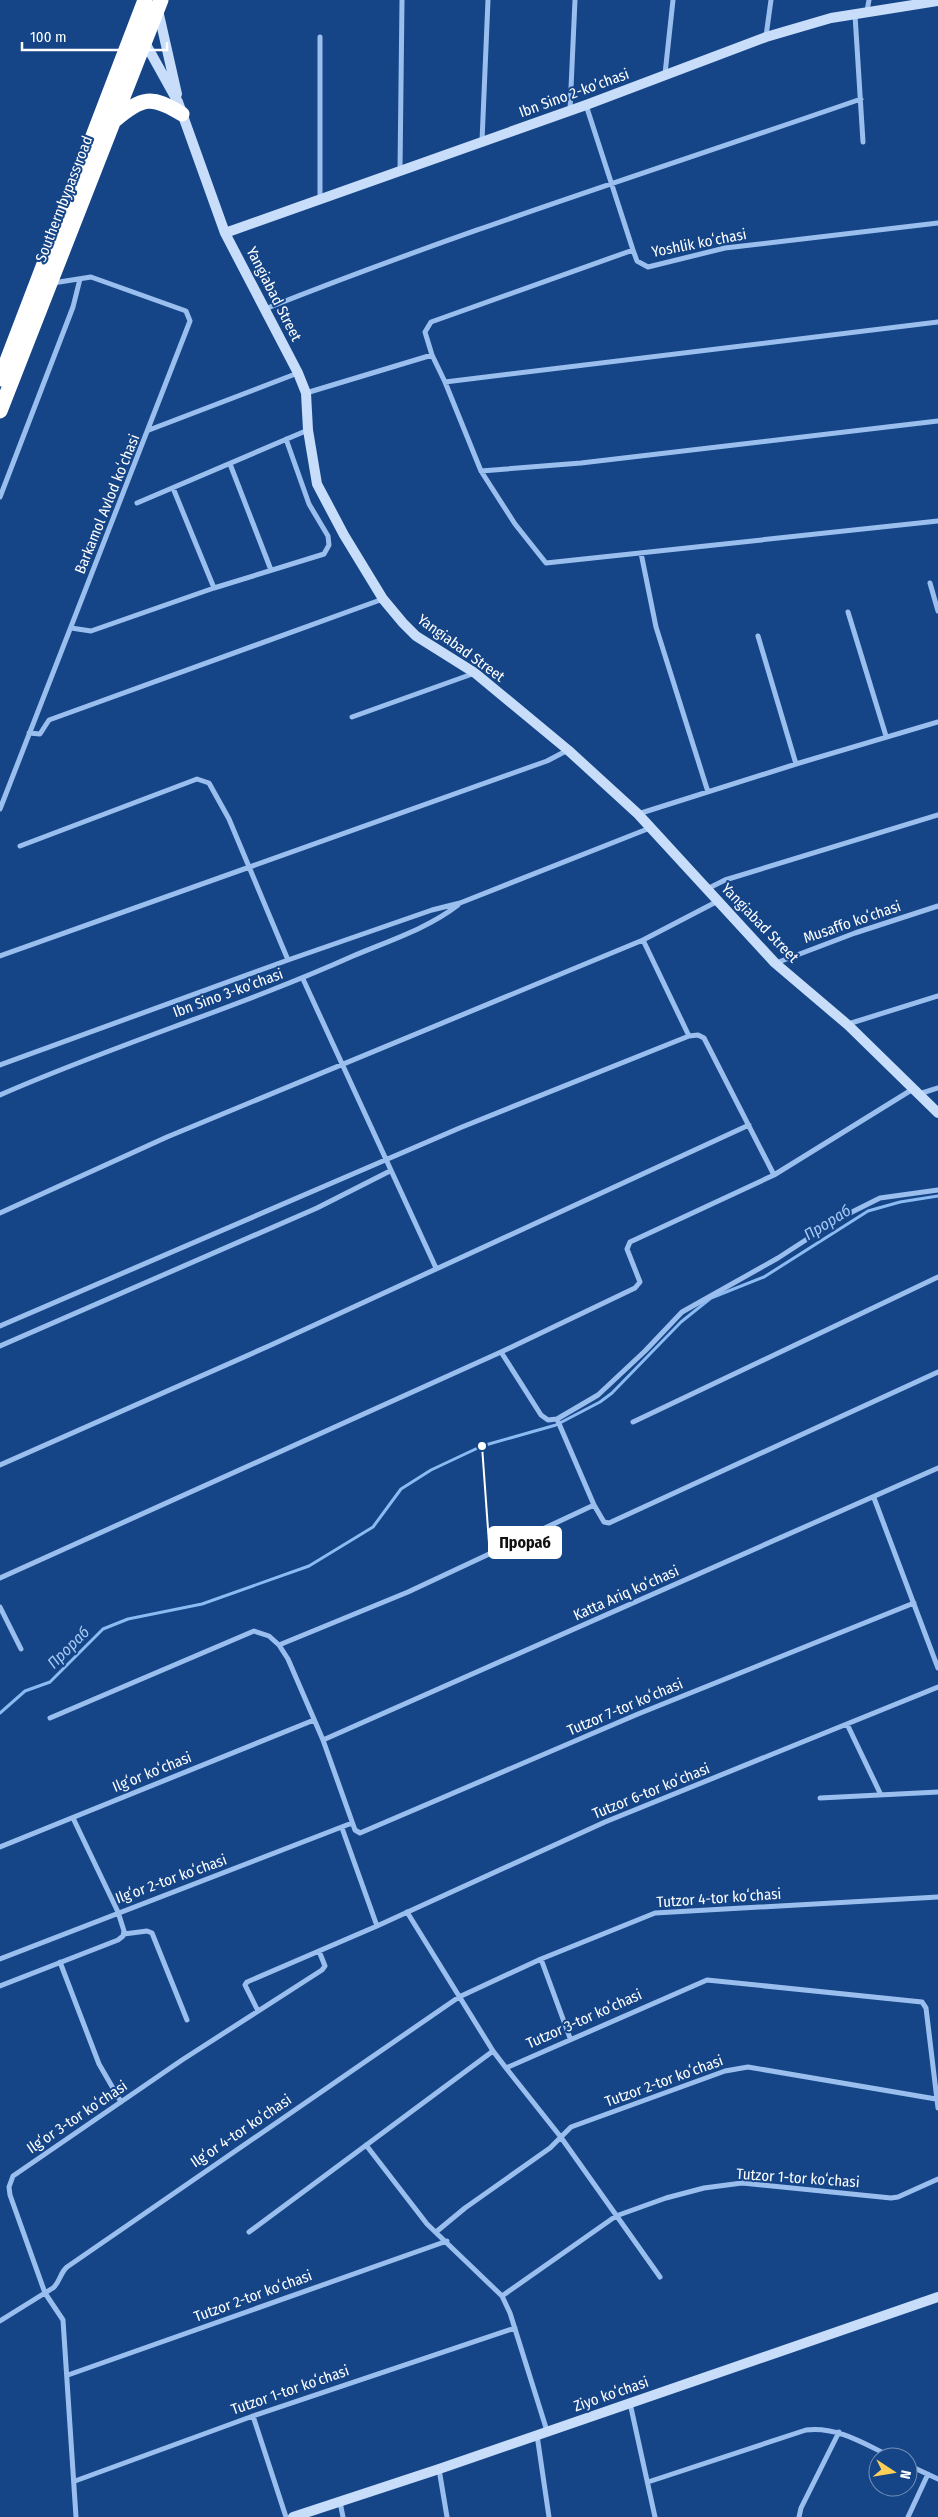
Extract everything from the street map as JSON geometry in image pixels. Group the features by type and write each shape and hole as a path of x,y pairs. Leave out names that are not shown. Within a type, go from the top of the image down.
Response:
{"highway":[{"name":"Southern bypass road","path":"0,379 136,24 151,2"},
{"name":"Southern bypass road","path":"0,412 145,42 151,2"},
{"path":"114,121 131,106 150,100 180,108"}],"street":[{"path":"400,170 402,0"},
{"path":"482,142 488,0"},
{"path":"570,110 575,0"},
{"path":"665,75 673,0"},
{"path":"766,37 771,0"},
{"path":"867,11 868,0"},
{"name":"Ibn Sino 2-koʼchasi","path":"225,233 320,201 400,170 586,105 766,37 831,18 938,1"},
{"path":"151,2 180,108"},
{"path":"855,14 863,142"},
{"path":"136,24 180,108"},
{"path":"320,37 320,201"},
{"path":"264,310 367,269 516,216 611,186 861,99"},
{"path":"586,105 633,250"},
{"name":"Yangiabad Street","path":"180,108 225,233 306,393 308,430 317,484 344,535 383,599 402,623 416,636 475,673 568,750 638,814 775,963 848,1024 938,1113"},
{"name":"Yoshlik koʻchasi","path":"938,224 724,248 648,267 637,261 633,250 430,322 425,332 432,355 481,471 515,524 543,562 551,564 938,520"},
{"name":"Barkamol Avlod koʻchasi","path":"0,809 190,322 186,311 91,277 50,283"},
{"path":"0,497 73,307 80,279"},
{"path":"445,382 938,322"},
{"path":"306,393 432,355"},
{"path":"149,430 298,374"},
{"path":"481,471 581,463 938,421"},
{"path":"137,503 308,430"},
{"path":"71,628 91,631 214,588 324,554 329,545 328,536 309,504 286,439"},
{"path":"230,464 271,570"},
{"path":"173,488 214,588"},
{"path":"641,553 656,627 708,792"},
{"path":"930,583 938,612"},
{"path":"30,733 40,734 49,720 383,599"},
{"path":"848,612 886,736"},
{"path":"758,636 796,764"},
{"path":"352,717 475,673"},
{"path":"638,814 886,736 938,722"},
{"path":"0,956 547,761 568,750"},
{"name":"Ibn Sino 3-koʼchasi","path":"20,846 197,779 210,783 251,866 288,960"},
{"path":"706,889 725,880 938,816"},
{"name":"Ibn Sino 3-koʼchasi","path":"0,1065 288,960 432,910 460,903 651,828"},
{"path":"0,1213 167,1137 643,940 718,901"},
{"name":"Ibn Sino 3-koʼchasi","path":"0,1095 134,1040 303,978 410,932 443,916 460,903"},
{"name":"Musaffo koʻchasi","path":"775,963 855,933 938,906"},
{"path":"643,940 690,1036"},
{"path":"303,978 341,1066 436,1268"},
{"path":"848,1024 938,996"},
{"path":"0,1326 462,1127 690,1036 698,1035 704,1038 774,1176"},
{"path":"0,1578 501,1352 639,1285 639,1277 627,1249 630,1242 774,1176 916,1091 938,1088"},
{"path":"0,1465 271,1345 749,1125"},
{"path":"0,1346 317,1208 390,1171"},
{"path":"501,1352 541,1415 548,1420 557,1419 598,1395 645,1351 682,1312 714,1292 778,1258 838,1220 880,1198 938,1190"},
{"path":"633,1422 938,1277"},
{"path":"557,1419 594,1505 604,1522 614,1522 938,1372"},
{"name":"Katta Ariq koʻchasi","path":"323,1740 874,1498 938,1468"},
{"path":"874,1498 938,1668"},
{"path":"279,1645 408,1592 594,1505"},
{"name":"Tutzor 7-tor koʻchasi","path":"352,1823 355,1830 360,1833 367,1831 638,1714 914,1603"},
{"path":"0,1607 21,1649"},
{"path":"50,1718 254,1631 268,1636 279,1645 288,1659 323,1740 352,1823"},
{"name":"Tutzor 6-tor koʻchasi","path":"377,1926 605,1822 938,1687"},
{"name":"Ilgʻor koʻchasi","path":"0,1847 314,1720"},
{"path":"847,1724 881,1795"},
{"path":"820,1798 938,1792"},
{"path":"73,1818 118,1912 124,1934"},
{"name":"Ilgʻor 2-tor koʻchasi","path":"0,1959 352,1823"},
{"path":"258,2011 245,1983 377,1926 342,1828"},
{"name":"Tutzor 4-tor koʻchasi","path":"459,1997 541,1959 655,1913 938,1897"},
{"path":"407,1912 492,2051 560,2136 660,2277"},
{"path":"0,1986 118,1940 124,1934 147,1931 152,1933 187,2020"},
{"name":"Ilgʻor 3-tor koʻchasi","path":"45,2293 10,2195 10,2181 14,2176 121,2102 322,1970 325,1966 319,1951"},
{"path":"541,1959 570,2038"},
{"path":"60,1962 99,2064 121,2102"},
{"name":"Tutzor 3-tor koʻchasi","path":"506,2068 570,2038 699,1983 714,1979 919,2001 926,2008 935,2069 938,2108"},
{"name":"Ilgʻor 4-tor koʻchasi","path":"0,2321 57,2284 61,2272 67,2267 459,1997"},
{"path":"249,2232 492,2051"},
{"name":"Tutzor 2-tor koʻchasi","path":"436,2232 465,2208 550,2148 571,2127 726,2071 748,2068 936,2099"},
{"path":"366,2145 426,2224 447,2241 502,2296 515,2328 542,2433 549,2517"},
{"name":"Tutzor 1-tor koʻchasi","path":"502,2296 616,2216 666,2198 704,2188 726,2185 783,2186 891,2198 898,2197 938,2179"},
{"name":"Tutzor 2-tor koʻchasi","path":"68,2375 447,2241"},
{"path":"45,2293 63,2320 76,2517"},
{"name":"Ziyo koʻchasi","path":"293,2517 439,2469 938,2297"},
{"name":"Tutzor 1-tor koʻchasi","path":"75,2481 253,2416 515,2328"},
{"path":"630,2403 655,2517"},
{"path":"253,2416 286,2517"},
{"path":"648,2482 806,2430 820,2428 839,2432 871,2447"},
{"path":"799,2517 801,2508 839,2432"},
{"path":"439,2469 447,2517"},
{"path":"918,2470 938,2479"},
{"path":"908,2517 928,2474"},
{"path":"340,2502 343,2517"}],"waterway":[{"name":"Прораб","path":"0,1713 25,1691 50,1682 103,1629 128,1619 202,1604 309,1566 373,1527 401,1489 431,1470 482,1446 556,1425 600,1402 612,1393 681,1322 711,1298 764,1277 868,1211 900,1202 938,1196"}],"place":[{"name":"Прораб","path":"482,1446"}]}
